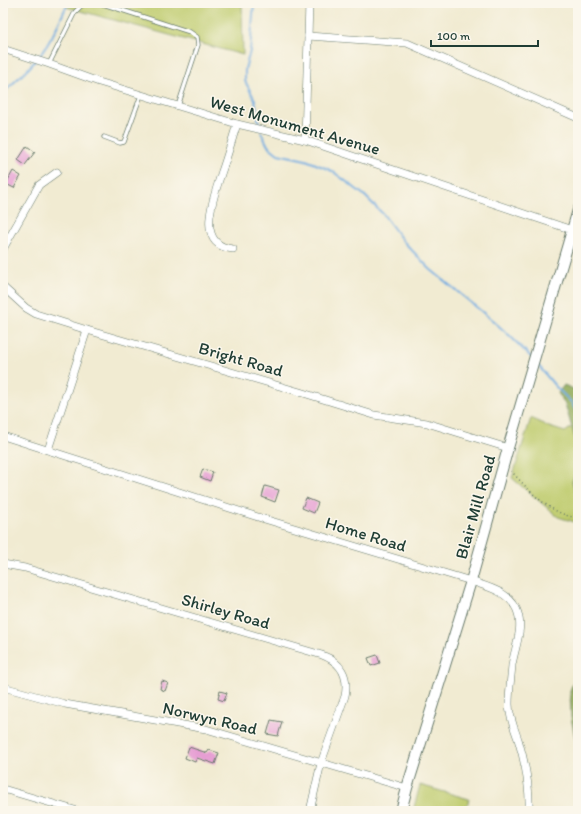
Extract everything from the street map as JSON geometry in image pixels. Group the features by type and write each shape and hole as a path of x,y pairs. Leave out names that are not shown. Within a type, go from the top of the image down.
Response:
{"main road":[{"name":"Blair Mill Road","path":"401,811 471,581 508,448 575,231 578,210"}],"street":[{"path":"305,140 309,3"},
{"path":"308,36 407,43 578,118"},
{"name":"West Monument Avenue","path":"3,49 140,95 237,124 305,140 575,231"},
{"path":"233,249 226,249 219,246 214,241 211,235 210,219 212,203 237,124"},
{"path":"3,249 39,185 57,172"},
{"name":"Bright Road","path":"3,287 26,308 36,314 374,415 427,423 508,448"},
{"path":"48,450 87,330"},
{"name":"Home Road","path":"3,436 261,518 471,581 497,590 510,599 516,609 520,623 513,663 509,706 511,720 527,775 529,811"},
{"name":"Shirley Road","path":"3,564 40,572 322,655 338,664 342,669 346,681 345,696 322,762 310,811"},
{"name":"Norwyn Road","path":"3,687 65,704 206,729 407,788"},
{"path":"3,789 78,811"}],"lane":[{"path":"49,64 75,12 82,5 89,3"},
{"path":"100,3 190,32 197,37 198,45 178,106"},
{"path":"104,138 120,143 124,142 140,95"}],"path":[{"path":"504,464 528,489 547,505 561,513 578,518"}],"green space":[{"path":"68,3 242,3 243,55 66,7"},
{"path":"564,385 578,391 578,449 565,404 558,393"},
{"path":"531,418 549,427 565,432 572,427 578,449 578,464 572,482 578,498 578,523 558,517 512,478"},
{"path":"578,464 578,498 572,482"},
{"path":"578,669 578,741 575,738 571,717 570,691"},
{"path":"420,785 469,799 466,811 413,811"}],"building":[{"path":"27,146 35,152 25,165 18,160"},
{"path":"13,171 21,176 14,188 6,184"},
{"path":"203,469 213,472 210,481 200,477"},
{"path":"265,486 279,490 275,502 262,497"},
{"path":"306,498 318,503 314,513 302,508"},
{"path":"377,655 380,663 371,666 368,658"},
{"path":"162,681 168,683 165,691 160,689"},
{"path":"220,691 227,693 224,701 218,699"},
{"path":"271,720 282,722 278,736 267,734"},
{"path":"189,747 207,753 209,750 219,753 215,764 197,758 195,762 185,758"}],"waterway":[{"path":"38,58 50,40 68,3"},
{"path":"254,3 250,51 245,69 245,81 255,100 260,128"},
{"path":"3,93 35,61"},
{"path":"261,132 268,146 278,154 306,160 328,169 364,195 383,214 403,241 430,269 492,320 532,358"},
{"path":"537,364 555,386 572,403 578,416"},
{"path":"578,684 578,700"}]}
